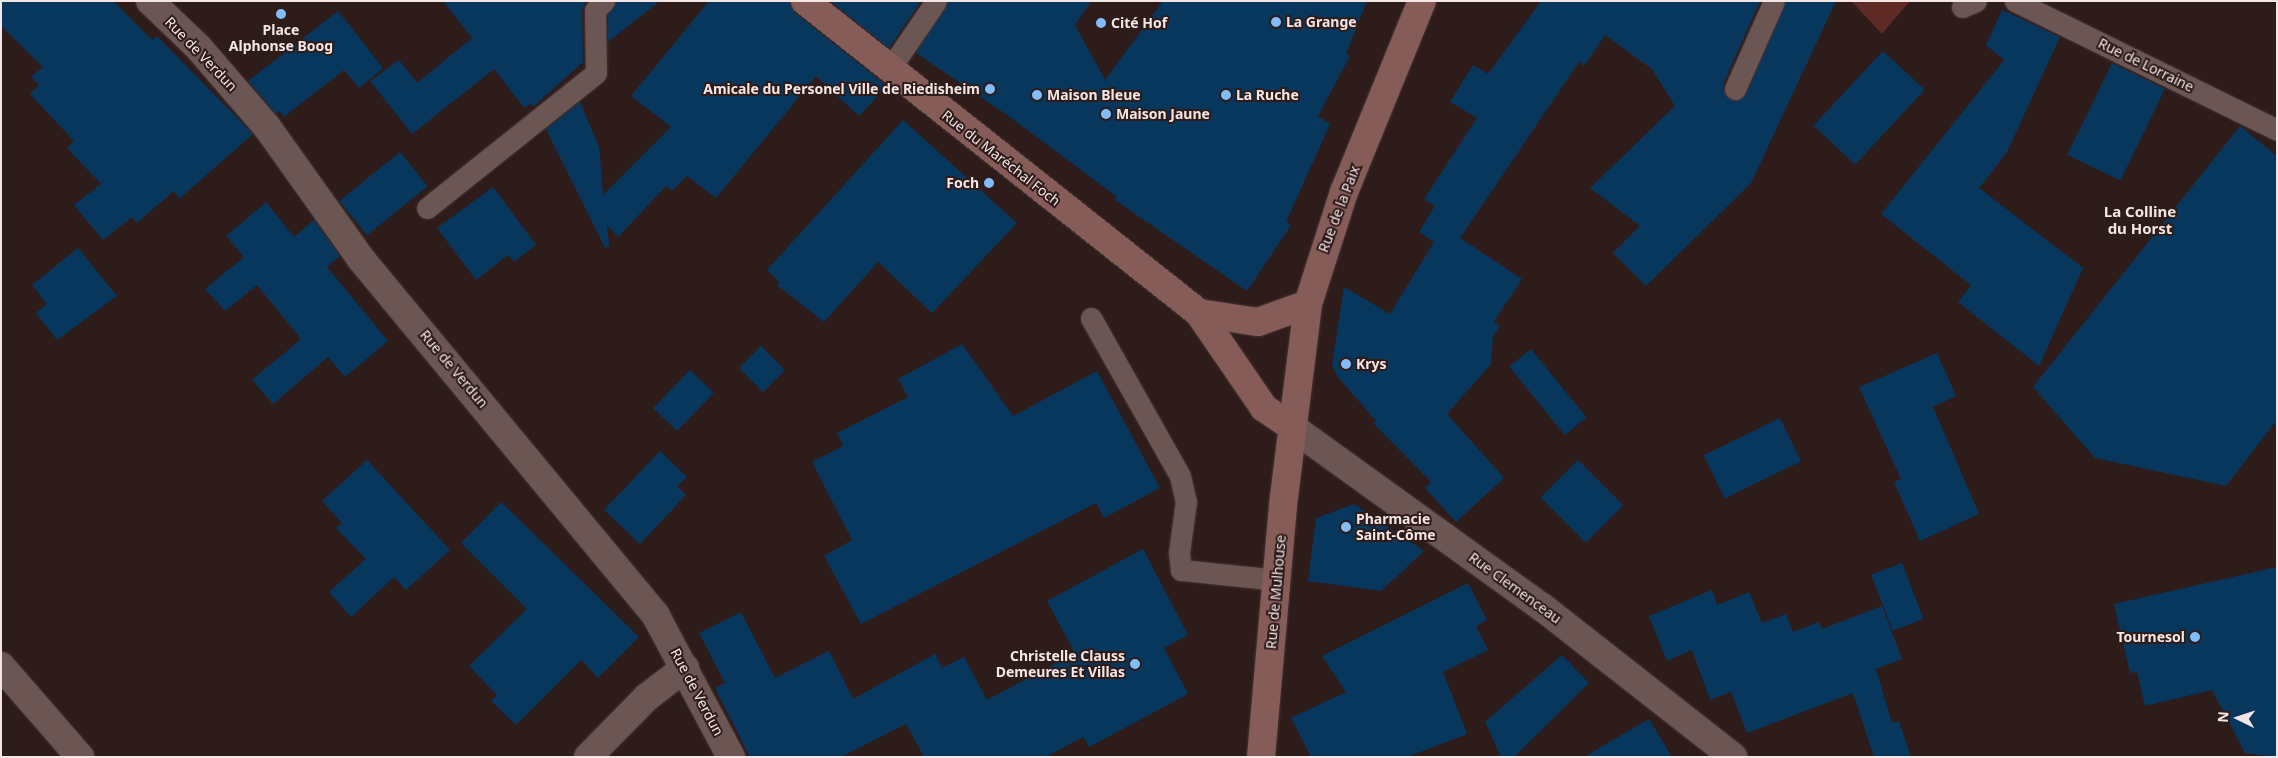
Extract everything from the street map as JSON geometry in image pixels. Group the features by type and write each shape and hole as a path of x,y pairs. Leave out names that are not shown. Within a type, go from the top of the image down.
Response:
{"street":[{"name":"Rue de Verdun","path":"150,1 198,47 268,127 361,259 656,616 731,757"},
{"name":"Rue du Maréchal Foch","path":"805,1 889,70 1199,313 1264,408 1292,427"},
{"name":"Rue de la Paix","path":"1292,427 1308,304 1344,192 1422,1"},
{"name":"Rue du Maréchal Foch","path":"1199,313 1258,322 1308,304"},
{"name":"Rue de Mulhouse","path":"1261,757 1292,427"},
{"name":"Rue Clemenceau","path":"1292,427 1542,607 1733,757"},
{"path":"1,666 80,757"},
{"path":"588,757 647,697 685,668"}],"lane":[{"path":"427,208 596,73 595,10 604,1"},
{"path":"889,70 936,1"},
{"path":"1735,88 1774,1"},
{"name":"Rue de Lorraine","path":"2014,1 2277,130"},
{"path":"1091,318 1180,476 1186,501 1179,553 1181,570 1277,580"}],"shaded area":[{"path":"1851,1 1910,1 1882,34"}],"building":[{"path":"1,1 113,1 152,40 157,36 253,134 179,199 174,191 137,223 132,217 103,240 74,205 101,184 67,148 74,141 30,94 39,85 31,77 43,67 1,26"},
{"path":"443,1 586,1 582,10 583,62 533,107 531,103 524,108 494,69 412,134 370,81 399,60 417,83 472,38"},
{"path":"616,1 660,1 608,42 608,15"},
{"path":"709,1 790,1 795,13 887,86 859,116 816,76 716,198 687,176 672,191 666,186 618,237 607,225 609,247 605,248 546,129 580,102 599,147 603,195 671,127 631,96"},
{"path":"830,1 921,1 889,48"},
{"path":"948,1 1091,1 1075,25 1105,80 1163,1 1367,1 1346,54 1350,56 1318,116 1330,124 1286,222 1291,225 1247,291 1115,200 1117,197 1007,115 916,53 914,56"},
{"path":"1541,1 1760,1 1723,84 1725,96 1736,101 1746,94 1786,1 1836,1 1751,183 1646,286 1613,253 1640,226 1590,188 1675,106 1652,69 1605,35 1584,66 1579,62 1460,238 1522,279 1494,321 1500,326 1493,336 1491,364 1447,414 1504,478 1456,522 1425,488 1431,482 1373,423 1376,421 1337,376 1332,364 1344,287 1390,314 1434,242 1419,232 1435,206 1424,199 1477,118 1450,102 1473,65 1488,74"},
{"path":"2002,10 2060,37 2007,152 1979,188 2083,268 2039,366 1958,302 1971,285 1881,214 2004,60 1986,45"},
{"path":"338,11 383,68 359,88 344,70 284,117 280,111 276,114 248,81"},
{"path":"1883,51 1925,90 1855,164 1813,126"},
{"path":"2112,63 2165,89 2120,181 2067,155"},
{"path":"903,120 1017,223 932,313 878,262 824,322 777,285 779,282 767,270"},
{"path":"2240,126 2277,156 2277,420 2226,486 2095,458 2033,387"},
{"path":"400,152 428,186 367,235 339,201"},
{"path":"493,187 536,245 514,262 508,255 476,280 437,228"},
{"path":"266,202 294,237 314,220 340,256 327,267 388,341 345,377 328,357 273,404 252,380 301,339 257,285 225,311 205,289 244,257 226,236"},
{"path":"78,248 117,296 57,340 36,313 47,304 32,285"},
{"path":"962,344 1013,416 1097,371 1160,488 1104,518 1096,503 861,624 824,556 852,540 812,462 843,446 837,433 908,397 898,379"},
{"path":"761,346 785,370 763,392 739,368"},
{"path":"1531,349 1586,417 1565,435 1509,367"},
{"path":"1937,353 1956,396 1933,407 1979,514 1920,541 1894,482 1901,479 1859,387"},
{"path":"690,370 714,393 677,431 653,408"},
{"path":"1780,418 1801,461 1725,498 1704,455"},
{"path":"660,451 687,477 677,486 686,495 640,544 604,510"},
{"path":"367,460 450,550 406,590 394,577 351,617 329,592 366,559 336,528 342,523 322,501"},
{"path":"1578,460 1623,505 1586,543 1541,497"},
{"path":"501,502 639,637 598,678 581,660 516,725 491,701 497,695 469,666 527,609 461,543"},
{"path":"1354,504 1424,551 1381,591 1308,581 1316,518"},
{"path":"1143,549 1188,635 1164,648 1188,694 1089,747 1083,737 1046,757 924,757 906,724 841,757 750,757 715,688 725,683 699,633 741,612 775,678 829,651 853,699 935,654 942,668 964,657 987,700 1075,653 1047,601"},
{"path":"1902,563 1924,619 1893,631 1871,575"},
{"name":"Tournesol","path":"2277,567 2277,757 2245,753 2212,690 2145,706 2137,672 2130,673 2114,604"},
{"path":"1468,583 1487,620 1476,626 1488,650 1443,672 1467,734 1407,757 1311,757 1291,718 1346,692 1322,656"},
{"path":"1712,590 1717,605 1749,592 1762,623 1786,614 1793,632 1819,622 1822,629 1882,606 1902,659 1876,669 1892,723 1899,721 1911,757 1874,757 1853,693 1747,733 1731,692 1710,700 1692,650 1667,661 1649,616"},
{"path":"1562,655 1589,683 1514,757 1501,757 1485,722"},
{"path":"1649,719 1672,757 1584,757"}],"place":[{"name":"Place Alphonse Boog","path":"281,14"},
{"name":"La Grange","path":"1276,22"},
{"name":"Cité Hof","path":"1101,23"},
{"name":"Amicale du Personel Ville de Riedisheim","path":"990,89"},
{"name":"Maison Bleue","path":"1037,95"},
{"name":"La Ruche","path":"1226,95"},
{"name":"Maison Jaune","path":"1106,114"},
{"name":"Foch","path":"989,183"},
{"name":"Krys","path":"1346,364"},
{"name":"Pharmacie Saint-Côme","path":"1346,527"},
{"name":"Tournesol","path":"2195,637"},
{"name":"Christelle Clauss Demeures Et Villas","path":"1135,664"}],"district":[{"name":"La Colline du Horst","path":"2140,220"}]}
